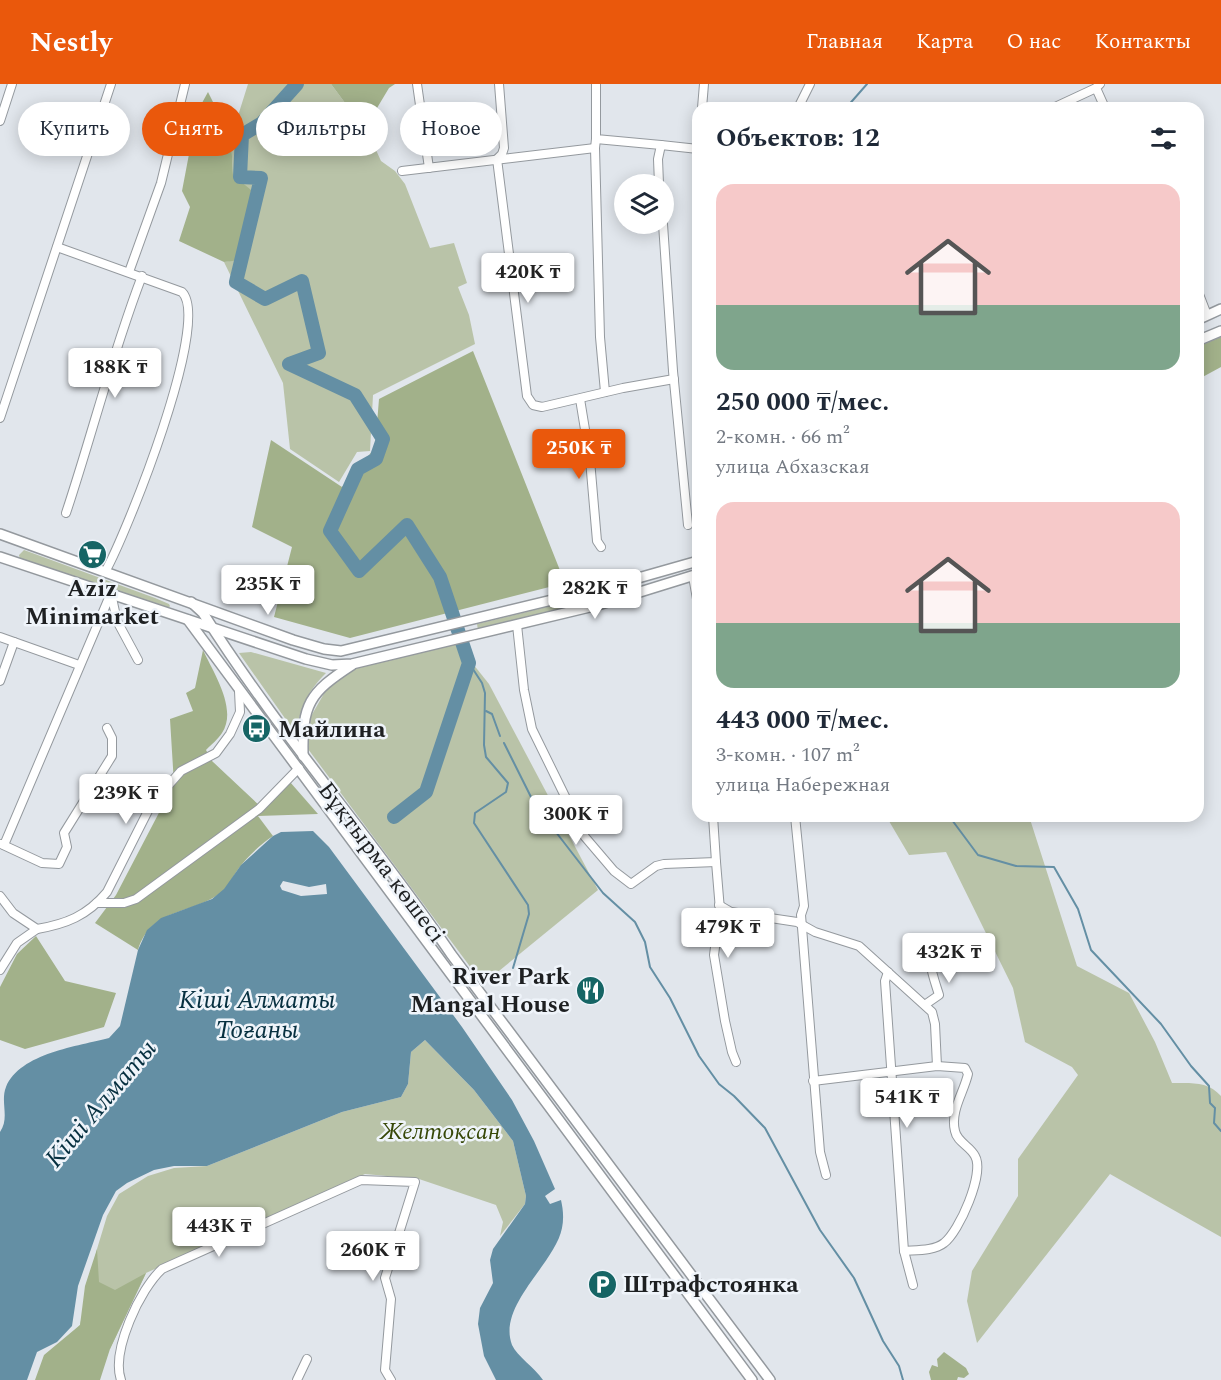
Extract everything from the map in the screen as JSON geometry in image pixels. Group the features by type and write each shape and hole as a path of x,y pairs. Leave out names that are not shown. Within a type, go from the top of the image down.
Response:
{"main road":[{"path":"1204,316 1221,309"},
{"path":"1204,338 1221,331"},
{"path":"0,534 294,640 324,649 341,651 610,586 692,563"},
{"path":"14,560 21,541"},
{"path":"0,557 212,628 222,635 332,665 352,664 598,605 692,576"},
{"path":"191,602 198,607 212,628"},
{"name":"Бұқтырма көшесі","path":"188,620 752,1380"},
{"path":"215,655 222,635 246,622"},
{"name":"Бұқтырма көшесі","path":"222,635 303,756 403,884 451,954 770,1380"},
{"path":"303,756 303,731 309,705 321,686 352,664"},
{"path":"735,1357 748,1348"}],"street":[{"path":"0,121 12,84"},
{"path":"0,418 111,84"},
{"path":"129,272 161,183 185,84"},
{"path":"417,84 429,168"},
{"path":"497,159 504,148 499,84"},
{"path":"596,84 595,148 600,337 605,392"},
{"path":"702,102 704,84"},
{"path":"801,102 810,84"},
{"path":"1065,102 1098,86 1103,102"},
{"path":"596,139 692,148"},
{"path":"659,174 658,159 661,145"},
{"path":"402,171 595,148"},
{"path":"497,159 527,396 533,405 542,407 674,379"},
{"path":"664,234 674,379 688,525"},
{"path":"57,247 142,276 182,292 186,296 186,353 140,496 105,572"},
{"path":"66,513 90,441 123,326 142,276"},
{"path":"1204,307 1207,315"},
{"path":"580,399 590,460 597,541 601,547"},
{"path":"111,593 117,621 138,660"},
{"path":"107,728 112,738 112,756 64,833 67,847 59,864 42,863 2,845 111,593"},
{"path":"517,625 524,690 532,729 580,828 601,858 631,884 656,866 716,862"},
{"path":"0,637 79,665"},
{"path":"0,681 14,642"},
{"path":"0,970 17,943 37,929 60,925 78,918 107,892 150,805 181,771 216,753 230,734 240,712 239,691"},
{"path":"97,903 124,903 135,899 259,809 299,768"},
{"path":"713,822 719,904 719,932 714,955 725,1021 736,1062"},
{"path":"796,822 801,863 813,1082 820,1152 826,1175"},
{"path":"0,896 13,913 37,929"},
{"path":"719,904 730,912 797,922 803,927 858,946 926,1004 932,1012 935,1024 937,1066"},
{"path":"926,1004 939,994 931,964 930,948 934,941"},
{"path":"888,972 885,981 904,1251 913,1286"},
{"path":"813,1082 937,1066 965,1068 968,1074 955,1111 954,1130 957,1138 975,1156 977,1176 968,1204 952,1236 939,1246 904,1251"},
{"path":"119,1379 119,1357 124,1335 148,1283 162,1269 361,1180 415,1182 385,1278 390,1299 385,1370 392,1380"},
{"path":"297,1380 307,1359"}],"green space":[{"path":"248,84 331,84 344,102 256,102 256,156 379,156 405,184 430,248 454,243 467,283 458,287 469,315 475,344 373,395 370,451 357,452 339,482 290,449 283,383 224,262 241,259 243,229 233,175 232,156 244,156 242,102"},
{"path":"331,84 395,84 389,88 381,102 344,102"},
{"path":"208,92 213,102 202,102"},
{"path":"189,156 232,156 233,175 251,190 241,260 224,262 179,241 190,207 182,191"},
{"path":"1221,337 1221,367 1204,376 1204,344"},
{"path":"473,351 565,583 350,638 274,617 292,547 252,527 271,440 342,487 375,448 379,399"},
{"path":"24,550 155,598 170,606 168,609 20,560 19,555"},
{"path":"611,592 614,597 478,630 477,624"},
{"path":"457,644 489,684 598,890 483,984 308,749 310,718 326,690 350,670"},
{"path":"203,650 218,680 226,702 227,713 222,733 206,750 212,761 261,807 258,815 290,782 318,814 258,816 273,836 246,859 223,891 199,905 163,919 144,936 138,950 95,923 116,895 174,784 170,719 193,711 186,693 195,688"},
{"path":"251,652 326,673 305,701 296,734 239,653"},
{"path":"890,822 1031,822 1077,966 1129,993 1155,1042 1172,1083 1205,1085 1221,1096 1221,1237 1110,1174 977,1343 967,1301 972,1271 1018,1196 1018,1159 1078,1075 1072,1067 1025,1042 1013,988 946,852 909,855"},
{"path":"36,936 65,981 116,993 104,1027 25,1049 0,1040 0,987 17,954"},
{"name":"Желтоқсан","path":"425,1040 474,1090 513,1141 526,1196 525,1204 500,1236 503,1222 496,1205 419,1179 365,1174 146,1273 110,1349 71,1335 80,1325 97,1249 107,1216 119,1194 148,1176 174,1168 207,1166 342,1112 401,1097 408,1084 411,1052"},
{"path":"97,1249 99,1282 115,1290 146,1273 110,1349 100,1380 35,1380 44,1355 80,1325 85,1286"},
{"path":"944,1352 966,1368 969,1374 964,1378 958,1377 957,1380 931,1380 929,1372 932,1365 938,1367 937,1359"}],"water":[{"name":"Кіші Алматы Тоғаны","path":"313,831 329,847 462,1027 512,1100 534,1141 555,1189 545,1196 550,1204 561,1200 563,1224 549,1256 519,1300 512,1315 510,1330 514,1349 543,1380 496,1380 484,1356 478,1324 480,1308 493,1283 490,1260 493,1249 525,1204 526,1196 513,1141 474,1090 425,1040 411,1052 408,1084 401,1097 342,1112 207,1166 174,1166 154,1170 116,1191 103,1215 78,1286 72,1326 57,1342 37,1352 27,1380 0,1380 0,1132 5,1116 6,1087 13,1075 37,1059 67,1048 109,1038 120,1026 138,950 147,930 161,918 212,899 224,889 241,865 273,836 281,832","holes":["283,881 309,887 326,884 327,894 301,896 282,890 280,886"]}],"waterway":[{"name":"Кіші Алматы","path":"297,84 262,123 242,135 240,177 261,178 236,282 265,299 302,281 319,353 289,364 355,395 383,439 376,459 358,469 330,531 359,571 407,525 440,577 469,663 426,792 394,817"},
{"path":"851,102 867,84"},
{"path":"469,663 482,683 485,693 484,745 486,757 508,783 506,792 475,813 474,823 528,905 529,914 513,968"},
{"path":"486,711 492,714 500,736"},
{"path":"504,743 535,805 603,893 635,922 645,942 650,967 670,998 699,1056 719,1084 765,1128 820,1230 854,1278 883,1341 899,1366 903,1380"},
{"path":"953,822 978,855 1016,866 1054,867 1078,909 1091,950 1161,1024 1191,1066 1209,1086 1210,1103 1215,1108 1214,1123 1221,1131"}],"place":[{"name":"Aziz Minimarket","path":"92,555"},
{"name":"Майлина","path":"257,729"},
{"name":"River Park Mangal House","path":"591,990"},
{"name":"Штрафстоянка","path":"602,1284"}]}
